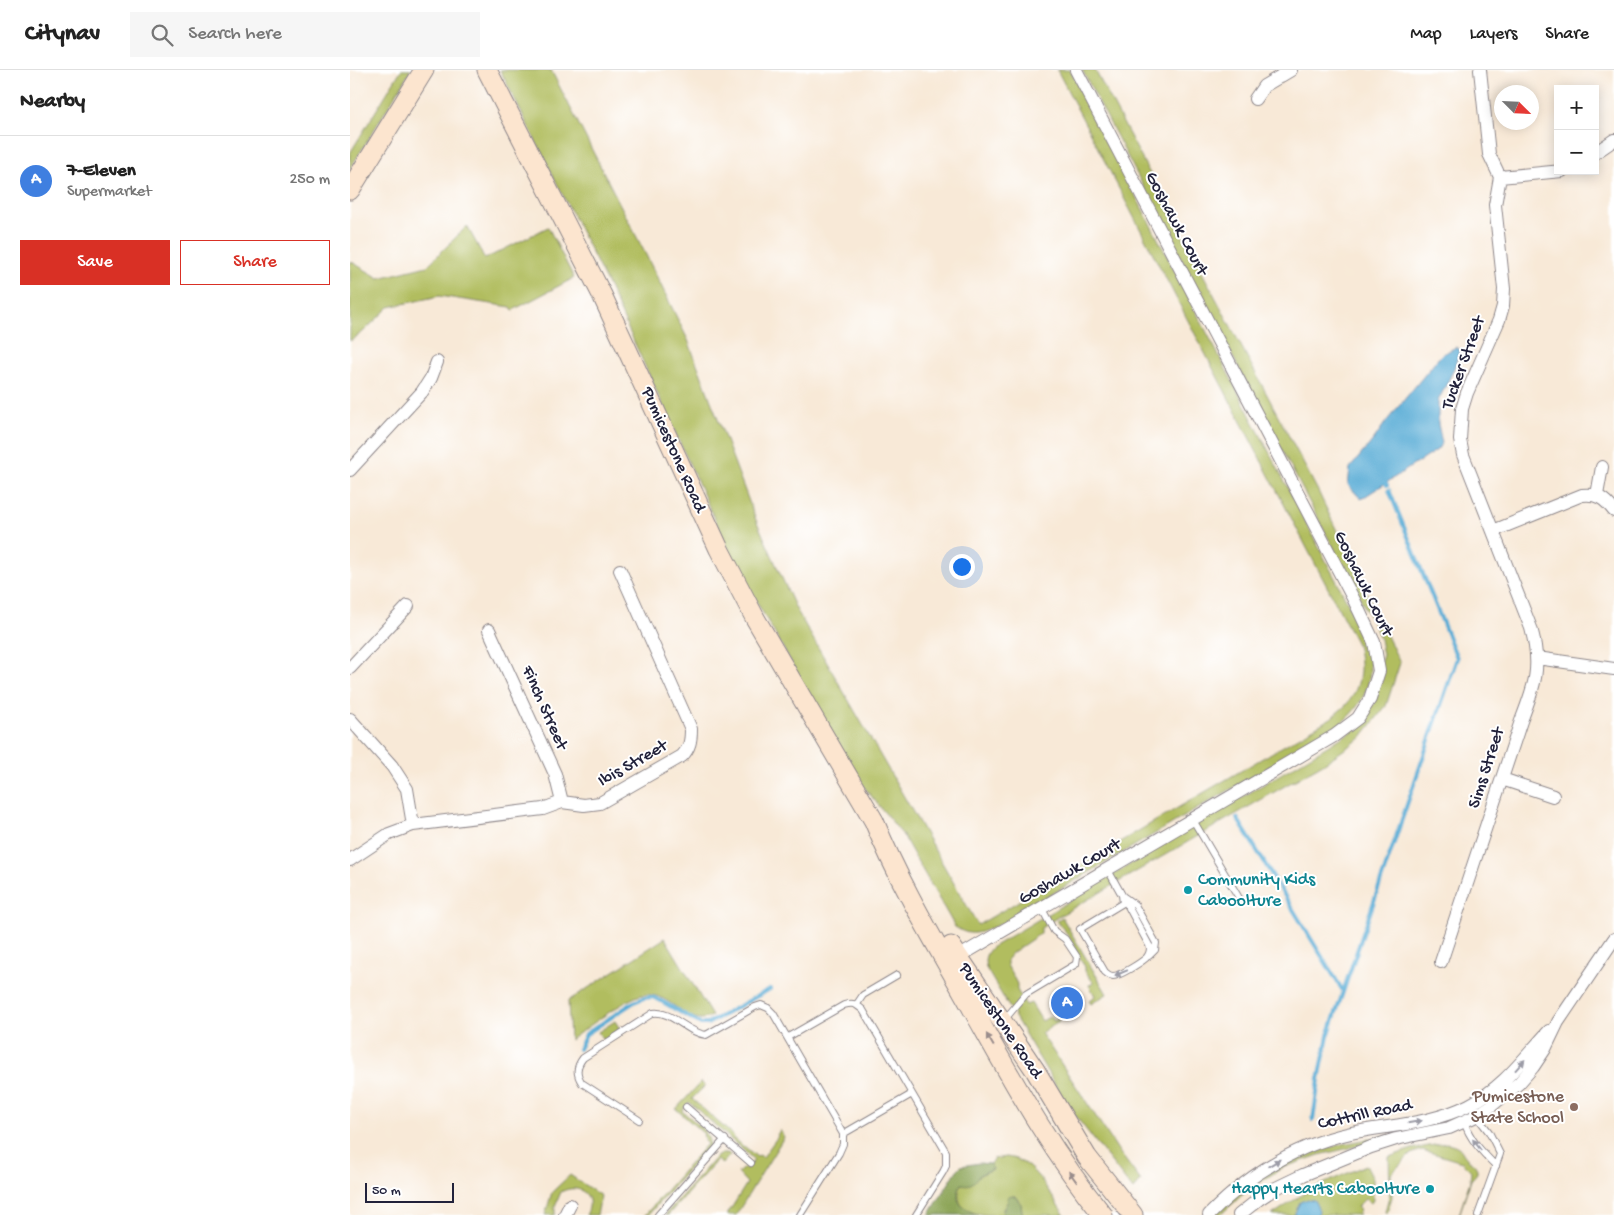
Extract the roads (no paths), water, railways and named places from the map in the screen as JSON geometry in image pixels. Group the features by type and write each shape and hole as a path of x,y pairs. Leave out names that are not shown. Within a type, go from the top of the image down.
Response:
{"main road":[{"path":"350,190 424,70"},
{"name":"Pumicestone Road","path":"488,70 618,327 688,484 756,618 874,821 891,842 1034,1118 1071,1175 1103,1215"},
{"name":"Pumicestone Road","path":"952,961 1002,1022 1035,1070 1087,1157 1133,1215"}],"street":[{"name":"Goshawk Court","path":"952,961 1334,736 1358,718 1370,699 1379,671 1374,642 1354,600 1076,70"},
{"path":"1256,99 1264,86 1291,70"},
{"path":"1480,70 1491,161 1500,177 1554,172"},
{"path":"1599,150 1614,140"},
{"name":"Tucker Street","path":"1500,177 1494,205 1504,289 1503,306 1492,338 1467,393 1462,409 1460,440 1463,455 1531,628 1537,658"},
{"path":"350,470 422,392 431,378 437,362"},
{"path":"1597,495 1602,466"},
{"path":"1493,531 1590,494 1597,495 1606,501 1614,511"},
{"name":"Ibis Street","path":"350,860 389,834 414,825 543,809 562,802 584,805 600,803 682,756 690,746 691,729 620,570"},
{"path":"350,668 408,606"},
{"name":"Finch Street","path":"489,630 554,774 562,802"},
{"path":"1537,658 1614,669"},
{"name":"Sims Street","path":"1441,962 1533,688 1537,658"},
{"path":"350,719 392,766 407,789 414,825"},
{"path":"1502,779 1553,796"},
{"name":"Cottrill Road","path":"1240,1215 1276,1188 1346,1156 1396,1139 1450,1128 1503,1082 1558,1022 1614,939"},
{"name":"Cottrill Road","path":"1209,1215 1232,1193 1262,1170 1315,1144 1350,1133 1467,1113"}],"lane":[{"path":"1193,820 1239,898"},
{"path":"1108,870 1122,895 1150,947 1147,957 1122,973 1109,976 1080,929 1121,906 1123,903 1122,895"},
{"path":"1002,1022 1026,994 1076,964 1076,957 1065,939 1054,931 1042,909"},
{"path":"857,1004 863,995 897,975"},
{"path":"788,1038 851,1002 857,1004 863,1010 946,1152 943,1172 916,1215"},
{"path":"639,1120 582,1083 578,1077 577,1068 583,1058 647,1016 659,1012 692,1031 706,1035 755,1007 768,1008 788,1038 843,1134 843,1144 839,1153 800,1215"},
{"path":"843,1134 912,1094"},
{"path":"686,1107 751,1163"},
{"path":"1467,1113 1489,1132 1500,1154 1478,1215"},
{"path":"1467,1113 1466,1131 1478,1148 1496,1166"},
{"path":"658,1215 725,1139"}],"water":[{"path":"1456,347 1460,350 1453,371 1438,401 1438,424 1442,443 1437,450 1361,499 1348,485 1350,468 1441,355"},
{"path":"1308,1199 1314,1200 1319,1210 1318,1215 1294,1215 1300,1202"}],"waterway":[{"path":"1313,1120 1328,1036 1457,658 1389,490"},
{"path":"1237,818 1343,991"},
{"path":"579,1049 586,1034 634,1002 644,998 652,997 701,1024 707,1024 770,989"}],"place":[{"name":"Community Kids Caboolture","path":"1188,890"},
{"name":"7-Eleven","path":"1067,1003"},
{"name":"Pumicestone State School","path":"1574,1107"},
{"name":"Happy Hearts Caboolture","path":"1430,1189"}]}
